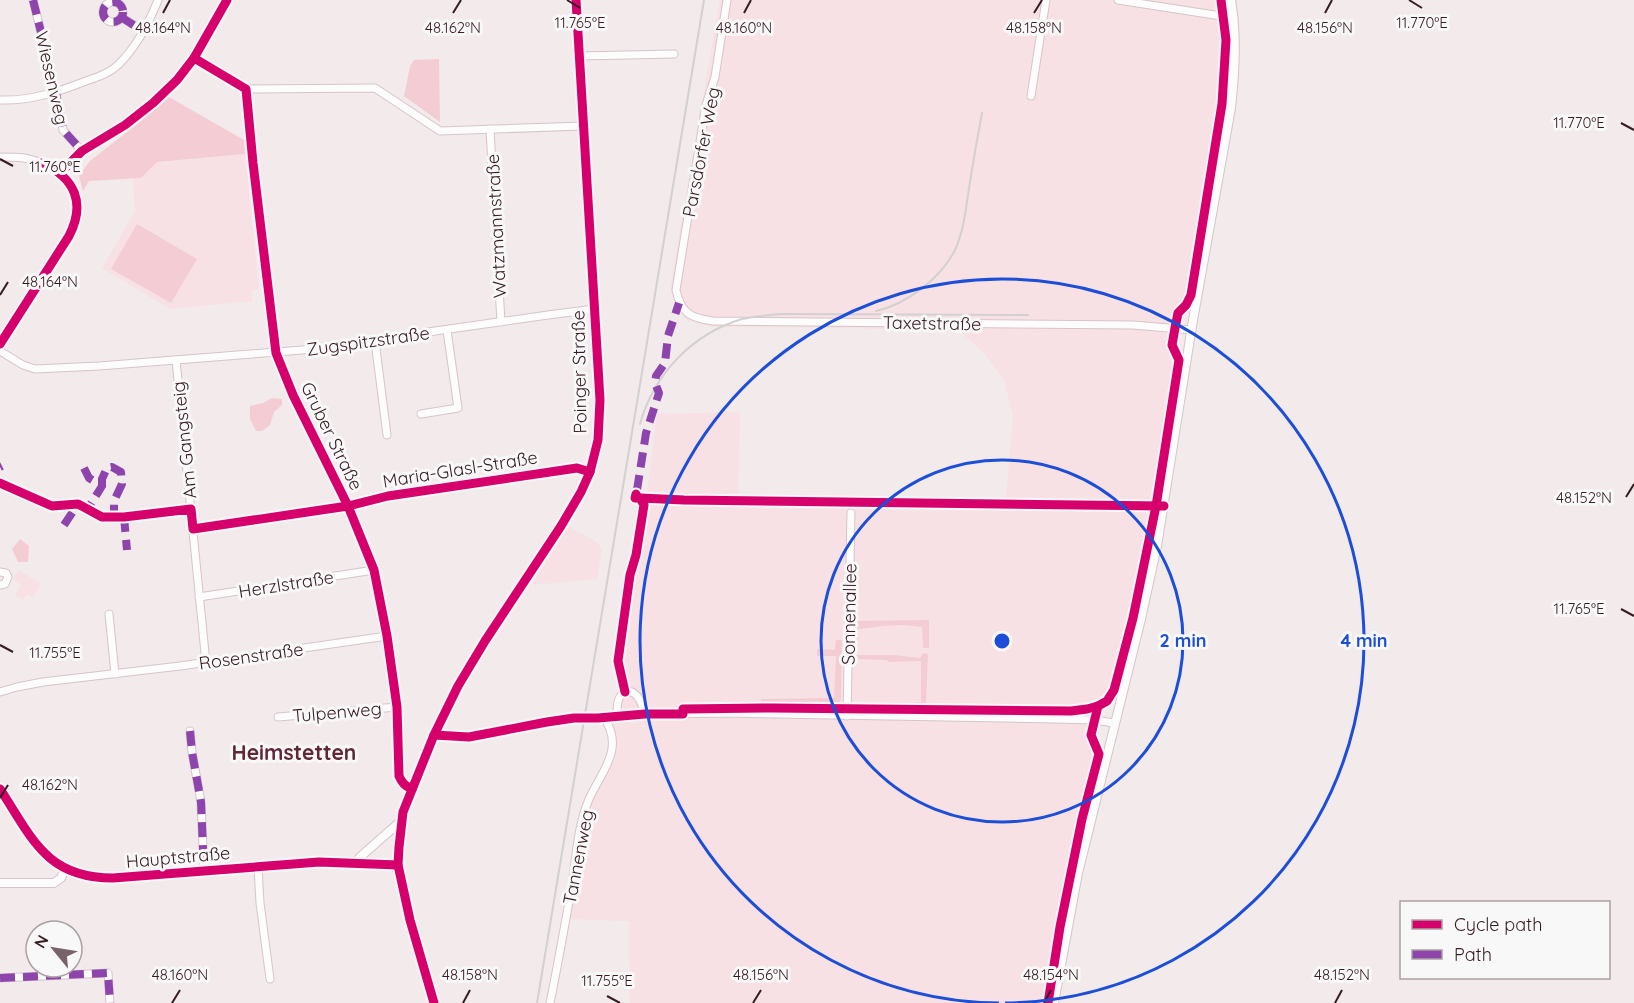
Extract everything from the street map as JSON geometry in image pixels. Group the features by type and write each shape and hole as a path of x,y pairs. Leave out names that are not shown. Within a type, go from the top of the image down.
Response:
{"street":[{"name":"Wiesenweg","path":"33,0 63,130 82,151"},
{"path":"0,100 16,101 56,93 111,70 119,63 150,21 158,0"},
{"path":"60,173 82,151 124,125 153,103 177,80 194,58 227,0"},
{"name":"Poinger Straße","path":"434,1003 410,920 398,865 401,821 434,735 454,694 473,660 569,513 590,472 598,440 600,409 595,309 576,0"},
{"name":"Parsdorfer Weg","path":"679,303 676,290 705,111 715,77 727,0"},
{"path":"1031,96 1046,0"},
{"path":"1118,0 1234,18"},
{"path":"1054,1003 1078,873 1157,546 1231,108 1234,74 1234,18 1231,0"},
{"path":"122,17 143,31"},
{"path":"579,57 674,54"},
{"path":"194,58 246,89 375,88 440,131 583,126"},
{"name":"Gruber Straße","path":"246,89 276,353 293,395 348,506 374,570 387,636 396,707 399,776 402,782 412,789"},
{"name":"Watzmannstraße","path":"490,129 501,322"},
{"path":"0,157 20,157 50,167 60,173 75,194 78,205 74,227 0,344"},
{"name":"Taxetstraße","path":"679,303 687,313 700,319 713,321 1133,325 1192,330"},
{"name":"Zugspitzstraße","path":"0,351 22,365 35,369 80,368 276,353 595,309"},
{"path":"421,414 458,408 447,330"},
{"path":"375,341 387,435"},
{"name":"Am Gangsteig","path":"176,360 206,663"},
{"name":"Maria-Glasl-Straße","path":"193,529 348,506 388,496 454,485 577,468 590,472"},
{"name":"Sonnenallee","path":"847,716 851,513"},
{"name":"Herzlstraße","path":"199,597 374,570"},
{"path":"0,572 6,573 8,579 5,584 0,585"},
{"path":"109,614 115,675"},
{"name":"Rosenstraße","path":"0,692 43,682 206,663 387,636"},
{"path":"617,717 618,700 627,692 633,692 636,695 645,714"},
{"name":"Tulpenweg","path":"279,717 396,707"},
{"path":"434,735 469,736 574,718 645,714 725,713 1057,719 1114,723"},
{"name":"Tannenweg","path":"550,1003 566,922 581,824 589,800 612,754 612,737 609,724 604,718"},
{"path":"190,731 201,802 204,871"},
{"name":"Hauptstraße","path":"0,789 32,839 45,854 66,869 84,876 104,878 319,862 398,865"},
{"path":"356,862 401,821"},
{"path":"258,867 260,903 270,979"},
{"path":"0,883 54,884 66,869"},
{"path":"0,978 108,973 110,1003"}],"shaded area":[{"path":"720,0 1219,0 1221,53 1217,110 1157,474 1135,581 1056,925 1044,1003 630,1003 629,921 569,919 584,825 591,803 615,758 615,735 612,724 657,414 740,412 738,496 1006,499 1013,416 1004,380 985,354 962,333 859,328 713,327 687,320 675,304 670,287"},
{"path":"439,59 440,122 404,96 410,66 414,60"},
{"path":"169,97 244,140 245,154 157,162 141,178 89,181 83,191 79,176 90,161"},
{"path":"245,154 259,289 251,290 252,301 170,309 102,268 135,211 133,179 141,178 157,162"},
{"path":"137,224 197,259 171,303 111,269"},
{"path":"272,398 282,399 282,405 274,412 270,425 262,431 256,431 250,419 250,406"},
{"path":"569,527 597,542 602,550 597,579 531,585"},
{"path":"20,539 29,546 28,562 18,562 12,549"},
{"path":"19,570 41,584 33,597 27,595 23,600 15,595 21,585 13,579"},
{"path":"929,620 929,648 923,648 922,627 904,625 859,629 858,643 853,642 854,621"},
{"path":"836,640 842,640 839,704 760,704 761,699 834,698 836,656 817,656 817,649 835,650"},
{"path":"923,653 928,654 926,705 915,704 921,702 921,661 889,662 887,660 856,659 855,664 852,664 852,655 894,655 920,658"}],"railway":[{"path":"537,1003 704,0"},
{"path":"876,311 888,308 922,288 941,270 955,250 963,223 982,113"},
{"path":"640,424 655,389 678,358 707,335 742,319 783,314 1028,315"}],"marked path":[{"path":"33,0 63,130 82,151"},
{"path":"113,2 120,5 123,12 120,19 113,22 106,19 103,12 106,5 113,2"},
{"path":"121,17 143,31"},
{"path":"637,490 646,433 659,393 655,383 656,376 665,363 668,336 679,303"},
{"path":"102,486 102,479 107,468 112,467 121,472 122,484 114,501 114,517"},
{"path":"84,468 89,478 102,486 87,510"},
{"path":"64,525 78,504"},
{"path":"124,517 127,550"},
{"path":"190,731 201,802 204,871"},
{"path":"0,978 108,973 110,1003"}],"cycle path":[{"path":"60,173 82,151 125,125 177,80 194,58 227,0"},
{"path":"434,1003 410,920 398,865 403,812 434,735 458,686 581,492 590,472 598,440 600,400 576,0"},
{"path":"1048,1003 1060,927 1082,819 1099,754 1091,735 1098,706 1107,701 1114,690 1133,618 1156,506 1179,360 1172,345 1178,313 1186,305 1191,295 1222,104 1226,40 1221,0"},
{"path":"194,58 246,89 276,353 293,395 348,506 374,570 387,636 397,707 399,776 401,781 412,789"},
{"path":"0,344 69,236 77,213 77,202 70,184 63,176 42,163"},
{"path":"0,483 52,506 78,504 102,517 124,517 191,509 193,529 348,506 388,496 577,468 590,472"},
{"path":"625,692 618,661 630,575 636,555 644,505 640,498 635,498 636,494"},
{"path":"640,498 1164,506"},
{"path":"683,709 1071,711 1098,706"},
{"path":"434,735 469,737 574,718 683,714"},
{"path":"0,789 43,852 56,863 90,876 113,878 319,862 398,865"}],"district":[{"name":"Heimstetten","path":"294,752"}]}
